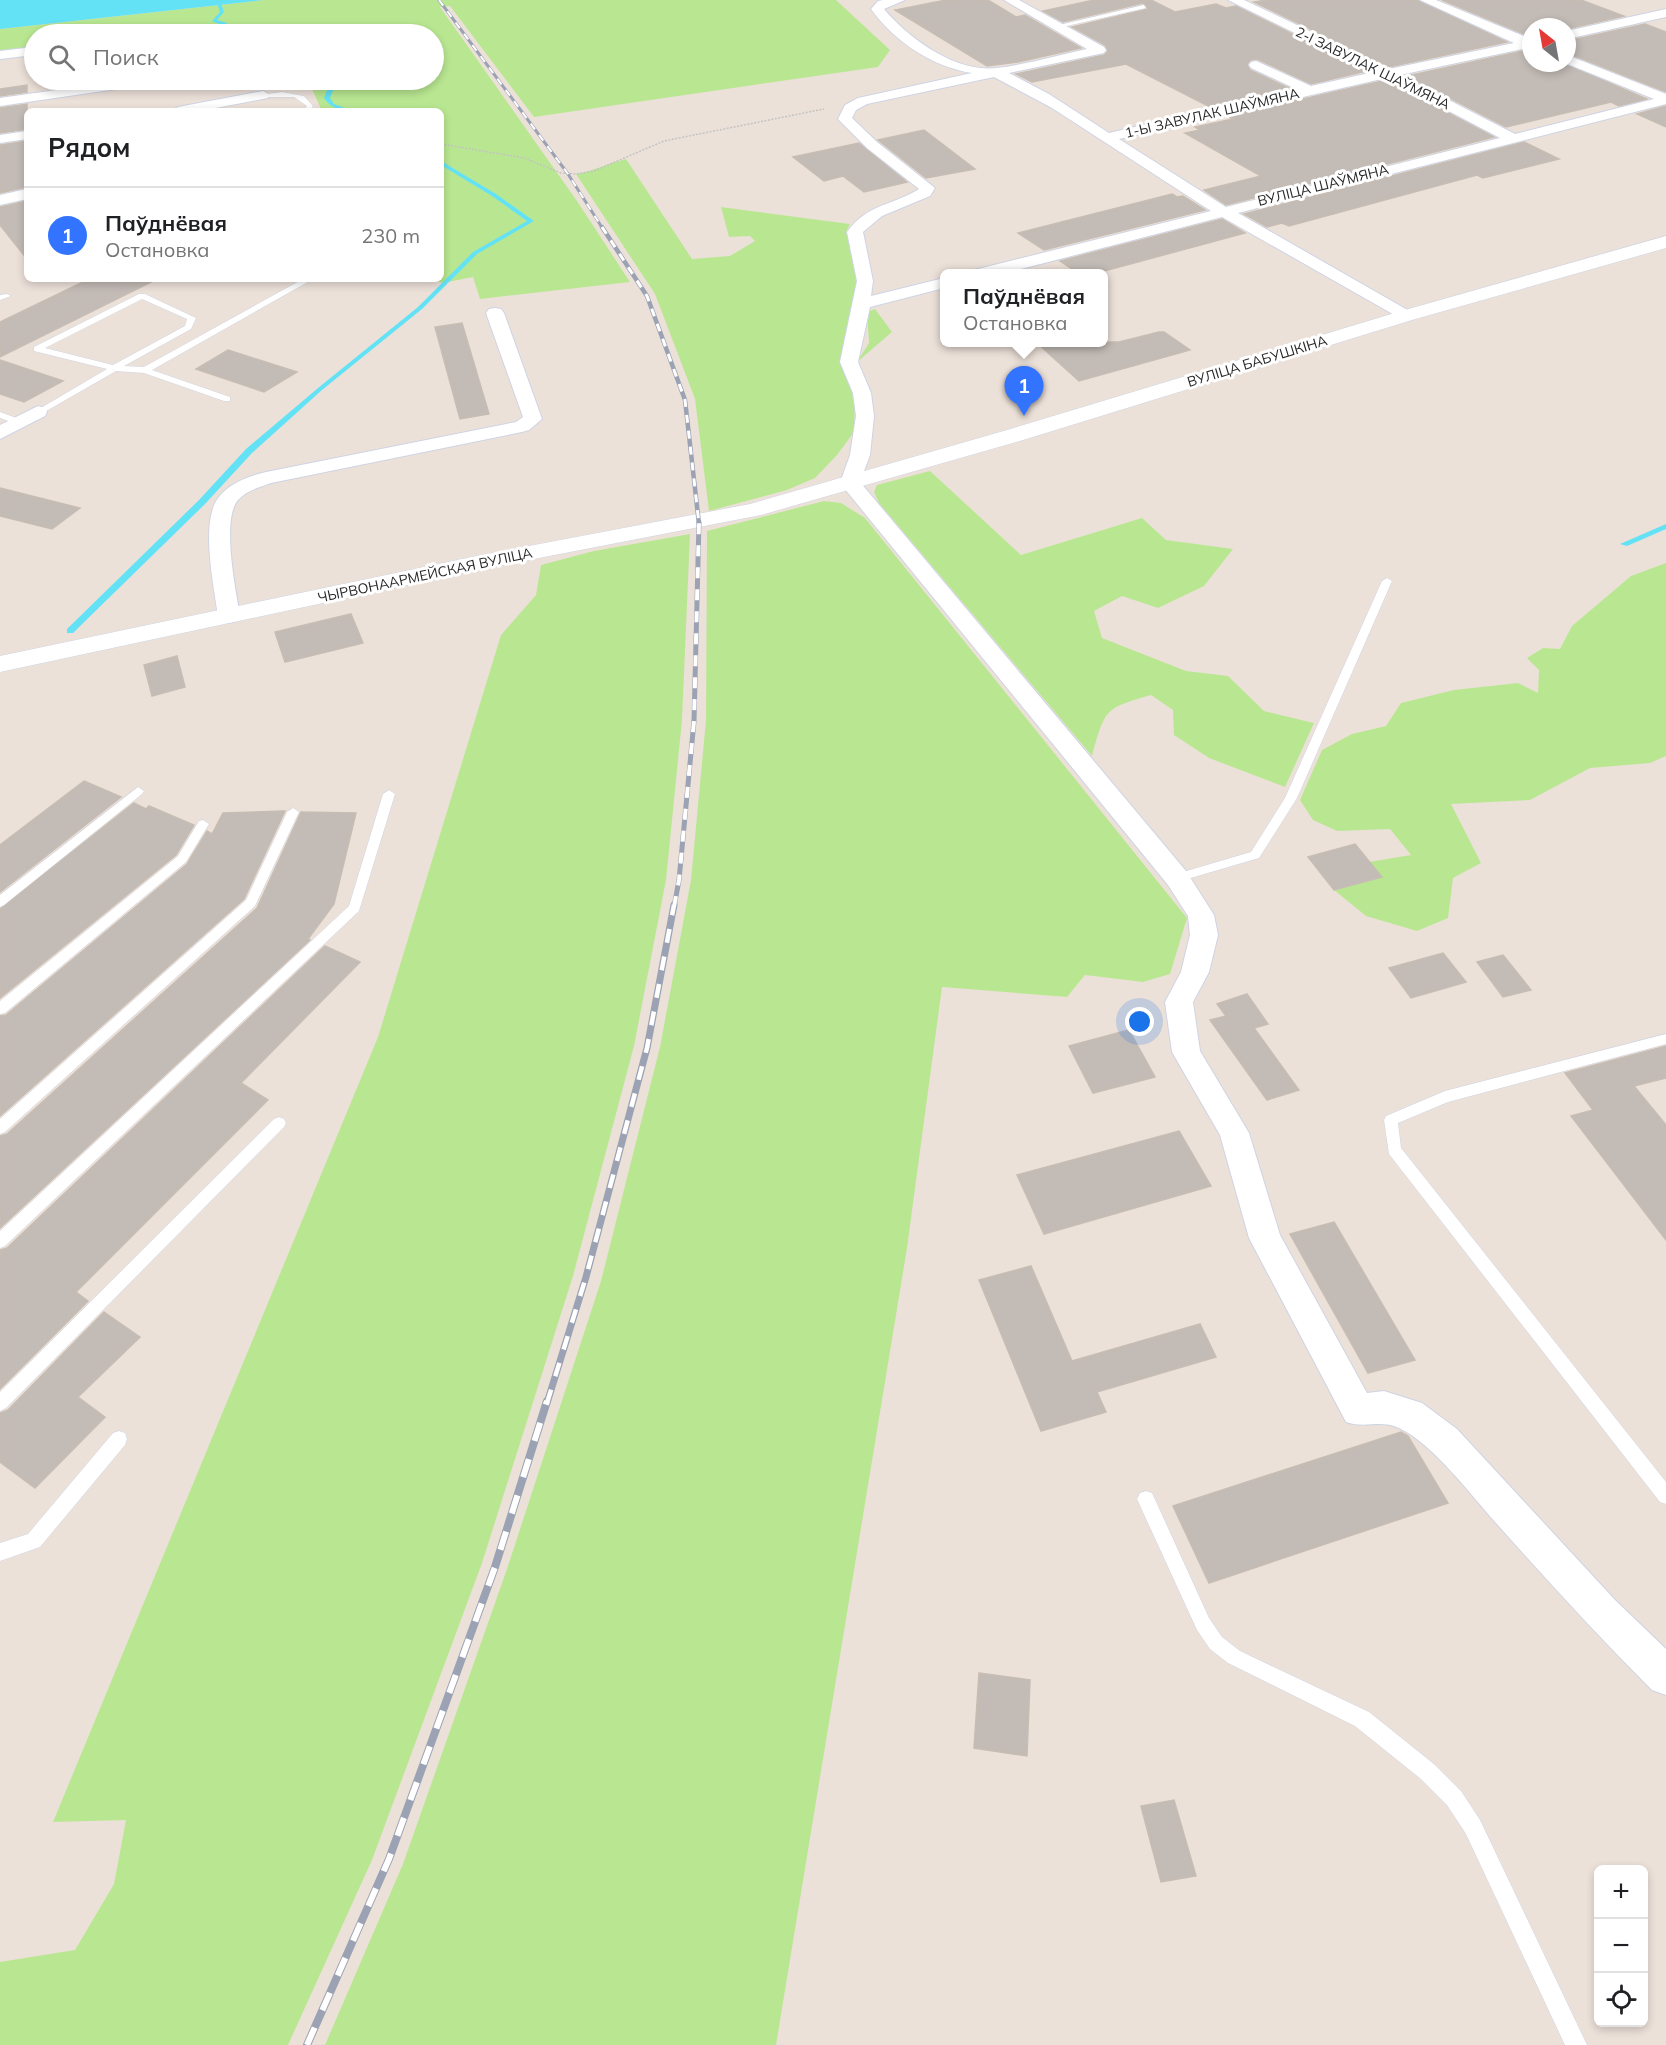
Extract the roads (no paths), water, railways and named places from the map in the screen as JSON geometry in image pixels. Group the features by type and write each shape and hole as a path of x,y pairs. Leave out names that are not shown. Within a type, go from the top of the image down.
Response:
{"street":[{"path":"899,0 882,4 877,9 891,24 926,51 958,66 1003,75 1050,101 1107,138"},
{"path":"1010,0 1099,50 863,101 850,108 845,119 872,145 927,188 925,193 860,222 855,232 865,282 849,362 862,393 865,416 860,455 850,483 1177,878 1201,915 1203,935 1195,972 1179,1002 1186,1052 1234,1134 1265,1238 1358,1410 1384,1407 1410,1415 1445,1441 1602,1613 1666,1676"},
{"name":"2-І ЗАВУЛАК ШАЎМЯНА","path":"1234,0 1389,74 1512,138"},
{"path":"1426,0 1522,41"},
{"path":"1576,33 1666,13"},
{"name":"1-Ы ЗАВУЛАК ШАЎМЯНА","path":"1107,138 1309,90 1522,46"},
{"path":"0,55 24,52"},
{"path":"1576,63 1666,100"},
{"name":"1-Ы ЗАВУЛАК ШАЎМЯНА","path":"1256,65 1309,90"},
{"path":"0,102 82,90"},
{"path":"194,108 263,95"},
{"name":"ВУЛІЦА ШАЎМЯНА","path":"996,269 1666,100"},
{"path":"0,139 24,135"},
{"name":"1-Ы ЗАВУЛАК ШАЎМЯНА","path":"1107,138 1222,211 1405,316"},
{"path":"0,200 24,195"},
{"name":"ВУЛІЦА БАБУШКІНА","path":"850,483 1405,316 1666,242"},
{"path":"862,304 940,284"},
{"path":"229,616 219,522 226,501 240,488 266,478 522,426 533,419 495,313"},
{"path":"0,433 39,412"},
{"name":"ЧЫРВОНААРМЕЙСКАЯ ВУЛІЦА","path":"0,664 477,563 753,510 850,483"}],"lane":[{"path":"1058,26 1144,7"},
{"path":"263,95 294,94 307,101 310,106 308,108"},
{"path":"145,370 304,282"},
{"path":"39,412 114,368 188,327 192,318 142,296 38,349 114,368 145,370 227,399"},
{"path":"0,415 19,422"},
{"path":"1177,878 1254,855 1291,798 1387,581"},
{"path":"0,902 138,791"},
{"path":"0,1241 355,908 389,794"},
{"path":"0,1128 251,903 293,812"},
{"path":"0,1009 182,859 203,824"},
{"path":"1666,1039 1445,1097 1391,1120 1394,1150 1666,1496"},
{"path":"0,1403 279,1123"},
{"path":"0,1552 34,1541 119,1439"},
{"path":"1146,1499 1203,1624 1216,1643 1234,1657 1362,1719 1428,1772 1454,1798 1473,1827 1576,2045"}],"water":[{"path":"0,0 264,0 46,24 24,24 24,26 0,29"}],"waterway":[{"path":"218,0 222,12 214,21 225,24"},
{"path":"330,90 327,98 332,105 341,108"},
{"path":"70,631 202,502 249,451 320,389 420,308 475,253 531,221 444,165"},
{"path":"1624,544 1666,526"}],"railway":[{"path":"439,0 568,174 603,229"},
{"path":"602,227 647,296 685,400 699,524"},
{"path":"674,907 679,880 694,721 699,524"},
{"path":"547,1403 586,1277 647,1048 674,905"},
{"path":"307,2045 389,1859 495,1567 547,1401"}],"place":[{"name":"Паўднёвая","path":"1024,416"}]}
